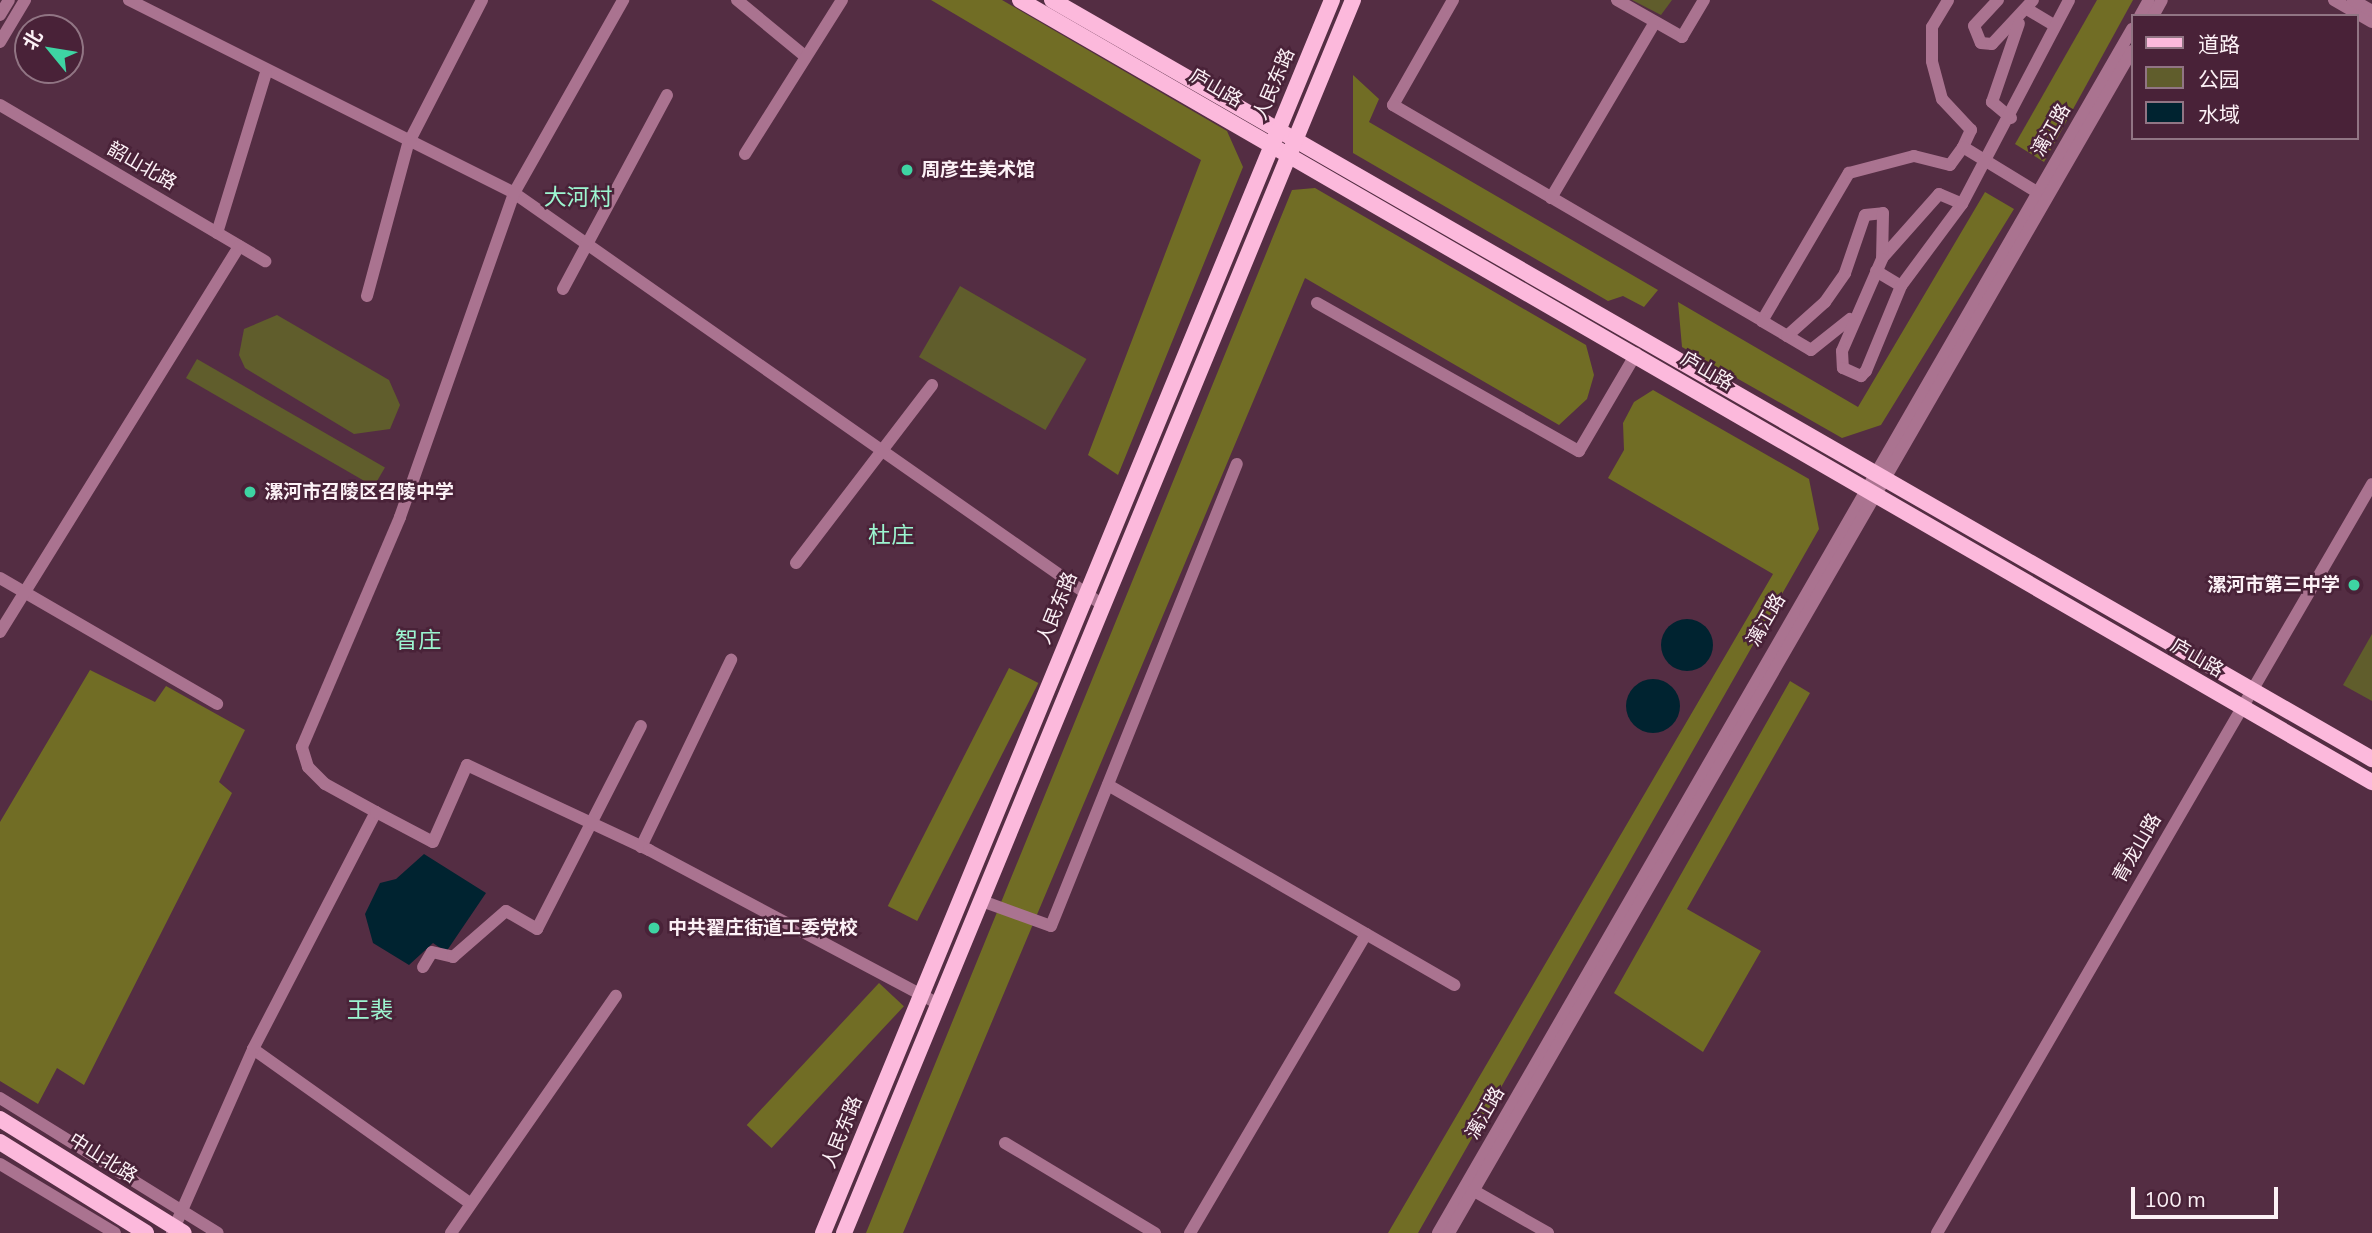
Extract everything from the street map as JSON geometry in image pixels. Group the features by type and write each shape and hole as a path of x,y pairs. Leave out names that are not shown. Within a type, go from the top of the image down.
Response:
{"main road":[{"name":"庐山路","path":"1020,0 1272,145 1292,147"},
{"name":"庐山路","path":"1052,0 1278,129 1292,147 1640,347 1879,475 2372,759"},
{"name":"人民东路","path":"823,1233 1332,0"},
{"name":"人民东路","path":"844,1233 1353,0"},
{"name":"庐山路","path":"1640,347 1870,490 2372,782"},
{"name":"中山北路","path":"0,1119 177,1231"},
{"path":"0,1142 146,1233"}],"street":[{"path":"0,15 9,0"},
{"path":"0,42 24,0"},
{"path":"129,0 266,73 514,193 590,240 1084,596 1104,606"},
{"path":"367,296 408,144 482,0"},
{"path":"623,0 514,193 400,517 302,747 309,767 325,784 433,842 467,765 641,847 939,1004"},
{"path":"737,0 806,57"},
{"path":"745,154 842,0"},
{"path":"1453,0 1393,106 1811,350 1840,338 1856,314 1879,265 1899,237 1938,194 1962,204"},
{"path":"1618,0 1682,37 1704,0"},
{"path":"1998,0 1973,35 1980,43 1995,41 2027,9"},
{"path":"1840,338 1843,368 1861,376 1901,286 1962,204 2011,118 2052,24 2069,0"},
{"path":"2334,0 2372,22"},
{"path":"2353,0 2372,11"},
{"path":"1762,321 1849,173 1914,156 1950,165 1963,148 1971,130 1942,99 1932,61 1932,27 1944,1"},
{"path":"2027,9 2052,24"},
{"path":"2011,118 1992,102 2008,49 2027,9"},
{"path":"1551,198 1655,22"},
{"name":"漓江路","path":"2043,195 2130,33"},
{"path":"1995,41 2008,49"},
{"name":"漓江路","path":"1449,1233 1470,1188 1870,490 2043,195 2130,54"},
{"path":"217,233 266,73"},
{"path":"563,289 667,95"},
{"name":"韶山北路","path":"0,105 265,261"},
{"path":"1963,148 2043,195"},
{"path":"1787,336 1825,302 1845,273 1865,215 1883,214 1887,229 1879,265"},
{"path":"1887,229 1899,237"},
{"path":"0,632 239,246"},
{"path":"1879,265 1901,286"},
{"path":"1317,303 1579,451 1640,347"},
{"path":"796,563 880,448 932,385"},
{"path":"982,901 1051,926 1237,464"},
{"name":"青龙山路","path":"1937,1233 2372,484"},
{"path":"0,578 217,704"},
{"path":"641,847 731,660"},
{"path":"423,967 432,952 453,957 506,911 537,929 641,726"},
{"path":"1108,785 1454,985"},
{"path":"177,1231 253,1049 376,812"},
{"path":"1190,1233 1366,933"},
{"path":"451,1233 616,996"},
{"path":"253,1049 471,1204"},
{"path":"0,1098 218,1233"},
{"path":"1005,1143 1155,1233"},
{"path":"0,1164 113,1233 122,1218"},
{"path":"1470,1188 1548,1233"},
{"name":"漓江路","path":"1438,1233 1470,1188"}],"green space":[{"path":"1632,0 1672,0 1661,15"},
{"path":"960,286 1086,359 1045,430 919,357"},
{"path":"277,315 389,380 400,405 390,429 354,434 245,368 239,355 244,329"},
{"path":"197,359 385,468 374,487 186,378"},
{"path":"2372,634 2372,701 2343,685"}],"shaded area":[{"path":"931,0 1002,0 1227,131 1243,167 1118,475 1088,455 1201,160"},
{"path":"2097,0 2133,0 2044,162 2015,144"},
{"path":"1353,75 1379,99 1369,122 1658,290 1644,307 1623,296 1608,301 1353,153"},
{"path":"1315,188 1586,345 1594,375 1587,399 1559,425 1305,278 903,1233 866,1233 1292,190"},
{"path":"1985,192 2014,209 1881,425 1842,438 1682,347 1678,302 1858,407"},
{"path":"1653,390 1809,479 1819,529 1418,1233 1388,1233 1773,574 1608,478 1624,450 1623,423 1634,402"},
{"path":"1009,668 1038,683 917,921 888,906"},
{"path":"90,670 155,702 166,686 245,730 219,782 232,793 84,1085 57,1068 38,1104 0,1081 0,822"},
{"path":"1790,681 1810,693 1687,909 1761,951 1703,1052 1614,993"},
{"path":"879,983 904,1006 772,1148 747,1125"}],"water":[{"path":"1687,619 1706,626 1713,645 1706,664 1687,671 1668,664 1661,645 1668,626"},
{"path":"1653,679 1672,687 1680,706 1672,725 1653,733 1634,725 1626,706 1634,687"},
{"path":"424,854 486,893 446,952 433,943 409,965 373,943 365,914 380,883 396,879"}],"place":[{"name":"周彦生美术馆","path":"907,170"},
{"name":"漯河市召陵区召陵中学","path":"250,492"},
{"name":"漯河市第三中学","path":"2354,585"},
{"name":"中共翟庄街道工委党校","path":"654,928"}],"district":[{"name":"大河村","path":"578,197"},
{"name":"杜庄","path":"891,535"},
{"name":"智庄","path":"418,640"},
{"name":"王裴","path":"370,1010"}]}
